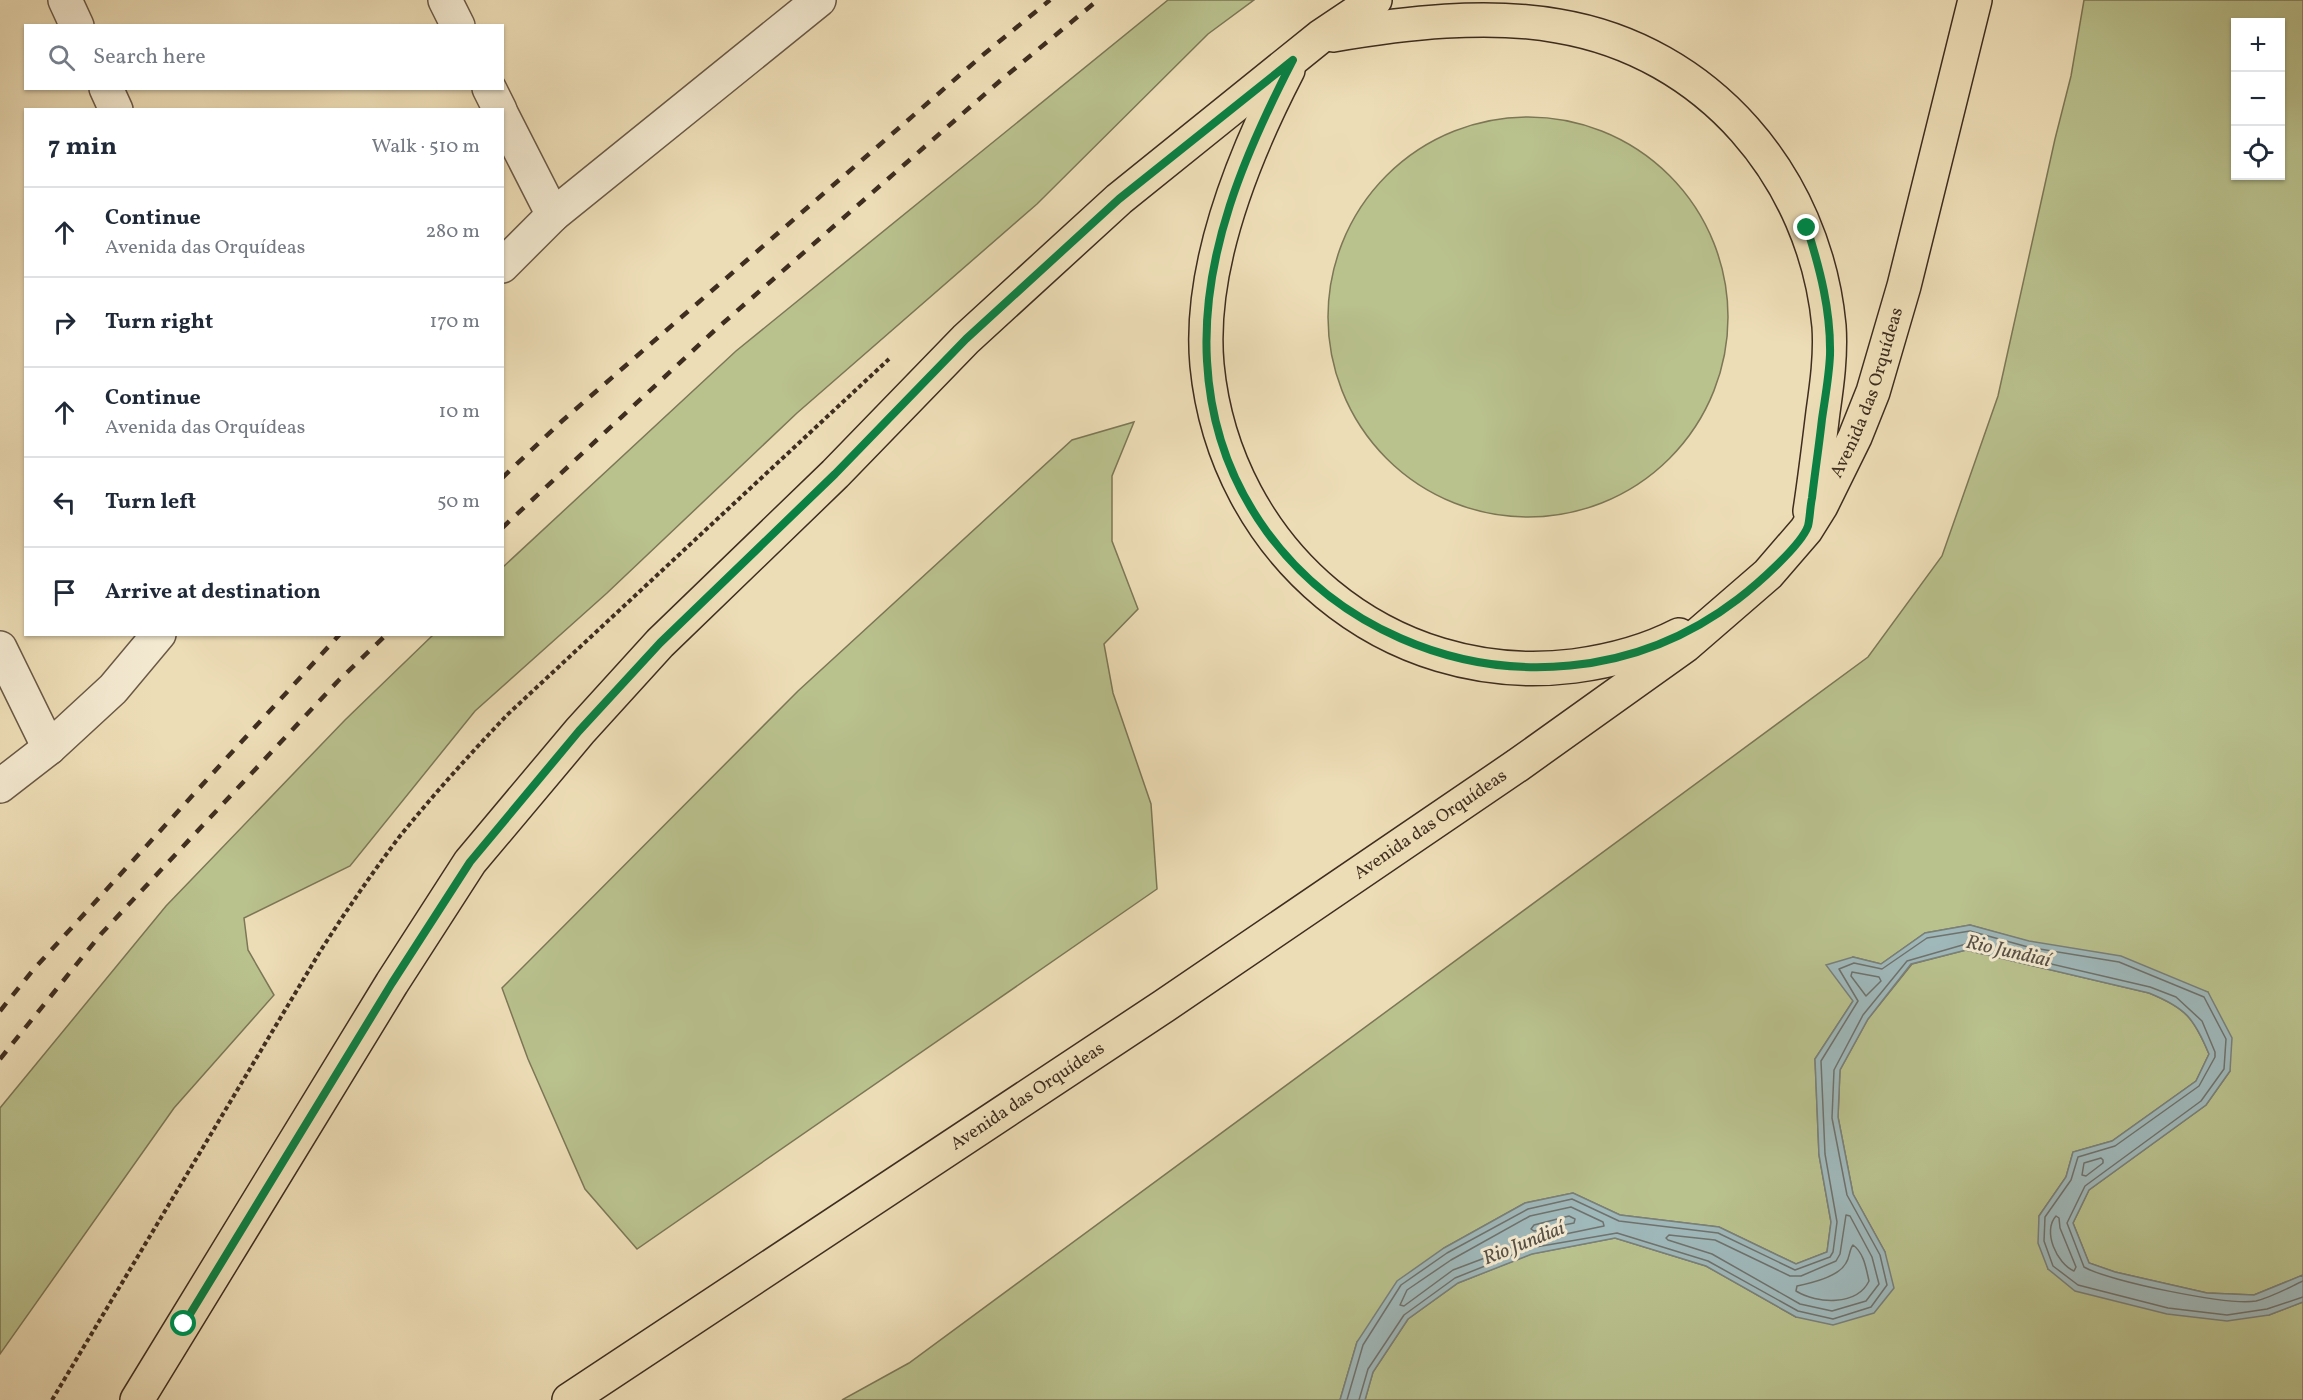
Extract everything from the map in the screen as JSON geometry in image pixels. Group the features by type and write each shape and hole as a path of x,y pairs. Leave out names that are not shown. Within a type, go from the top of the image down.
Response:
{"main road":[{"path":"137,1400 392,983 470,862 579,731 660,643 835,474 966,339 1119,199 1320,37 1375,0"},
{"name":"Avenida das Orquídeas","path":"569,1400 1164,1006 1518,765 1678,651 1768,574 1807,528 1835,481 1873,392 1904,286 1975,0"},
{"path":"1320,37 1386,26 1457,21 1507,20 1558,26 1608,39 1656,59 1699,87 1737,120 1770,160 1796,205 1815,253 1826,303 1830,346 1828,383 1807,528"},
{"path":"1293,60 1257,131 1238,180 1212,277 1206,334 1210,392 1224,447 1247,500 1280,547 1320,588 1367,622 1419,647 1446,656 1503,667 1561,667 1599,662 1646,650 1698,626 1723,611 1746,593"}],"street":[{"path":"65,0 76,24"},
{"path":"445,0 457,24"},
{"path":"504,264 553,215 819,0"},
{"path":"107,90 115,108"},
{"path":"490,90 499,108"},
{"path":"504,119 553,215"},
{"path":"0,786 49,748 113,688 157,636"},
{"path":"0,648 49,748"}],"green space":[{"path":"1168,0 1254,0 1208,34 1037,204 797,413 607,593 475,711 350,866 244,918 248,950 274,995 174,1108 0,1354 0,1108 166,906 345,720 432,636 504,636 504,566 736,351"},
{"path":"2084,0 2303,0 2303,1275 2254,1295 2207,1293 2115,1272 2089,1263 2073,1223 2089,1190 2206,1105 2230,1071 2208,992 1970,925 1925,933 1881,964 1853,957 1853,1001 1815,1059 1819,1155 1831,1222 1827,1252 1796,1264 1719,1227 1620,1215 1573,1193 1525,1203 1444,1248 1357,1342 1340,1400 842,1400 909,1363 1868,657 1942,556 1998,396 2071,76"},
{"path":"1528,117 1567,120 1605,132 1639,150 1670,175 1695,206 1713,240 1725,278 1728,317 1725,356 1713,394 1695,428 1670,459 1639,484 1605,502 1567,514 1528,517 1489,514 1451,502 1417,484 1386,459 1361,428 1343,394 1331,356 1328,317 1331,278 1343,240 1361,206 1386,175 1417,150 1451,132 1489,120"},
{"path":"1134,422 1112,476 1112,541 1138,609 1104,644 1113,693 1151,804 1157,889 637,1249 585,1189 528,1059 502,988 798,691 1072,440"},
{"path":"1966,950 2149,993 2180,1009 2193,1023 2209,1054 2196,1081 2112,1141 2073,1152 2066,1177 2039,1216 2048,1269 2269,1315 2303,1302 2303,1400 1365,1400 1373,1372 1408,1319 1458,1283 1531,1254 1615,1238 1706,1266 1796,1317 1885,1252 1853,1194 1838,1117 1840,1070 1868,1019 1912,964"}],"water":[{"name":"Rio Jundiaí","path":"1970,925 2029,941 2121,956 2208,992 2232,1038 2230,1071 2206,1105 2089,1190 2073,1223 2089,1263 2115,1272 2207,1293 2254,1295 2303,1275 2303,1302 2269,1315 2227,1321 2167,1314 2075,1291 2048,1269 2038,1243 2039,1216 2066,1177 2073,1152 2112,1141 2196,1081 2209,1054 2198,1031 2187,1016 2172,1004 2149,993 1966,950 1911,964 1868,1019 1840,1070 1838,1117 1853,1194 1885,1252 1894,1288 1874,1313 1833,1325 1796,1317 1706,1266 1615,1238 1532,1254 1458,1283 1408,1319 1373,1372 1365,1400 1340,1400 1357,1342 1397,1281 1444,1248 1525,1203 1573,1193 1620,1215 1719,1227 1796,1264 1827,1252 1831,1222 1819,1155 1815,1059 1853,1001 1826,965 1853,957 1881,964 1925,933"}],"railway":[{"path":"504,476 562,421 984,54 1050,0"},
{"path":"504,526 714,331 1001,80 1098,0"},
{"path":"0,1011 33,970 338,636"},
{"path":"0,1059 101,934 338,681 385,636"}],"route":[{"path":"184,1324 392,983 470,862 579,731 660,643 835,474 966,339 1119,199 1293,60 1257,131 1238,180 1212,277 1206,334 1210,392 1216,420 1224,447 1247,500 1280,547 1299,569 1342,606 1367,622 1393,636 1446,656 1474,663 1532,669 1589,664 1646,650 1698,626 1723,611 1768,574 1787,553 1807,528 1828,383 1830,354 1822,278 1807,228"}]}
